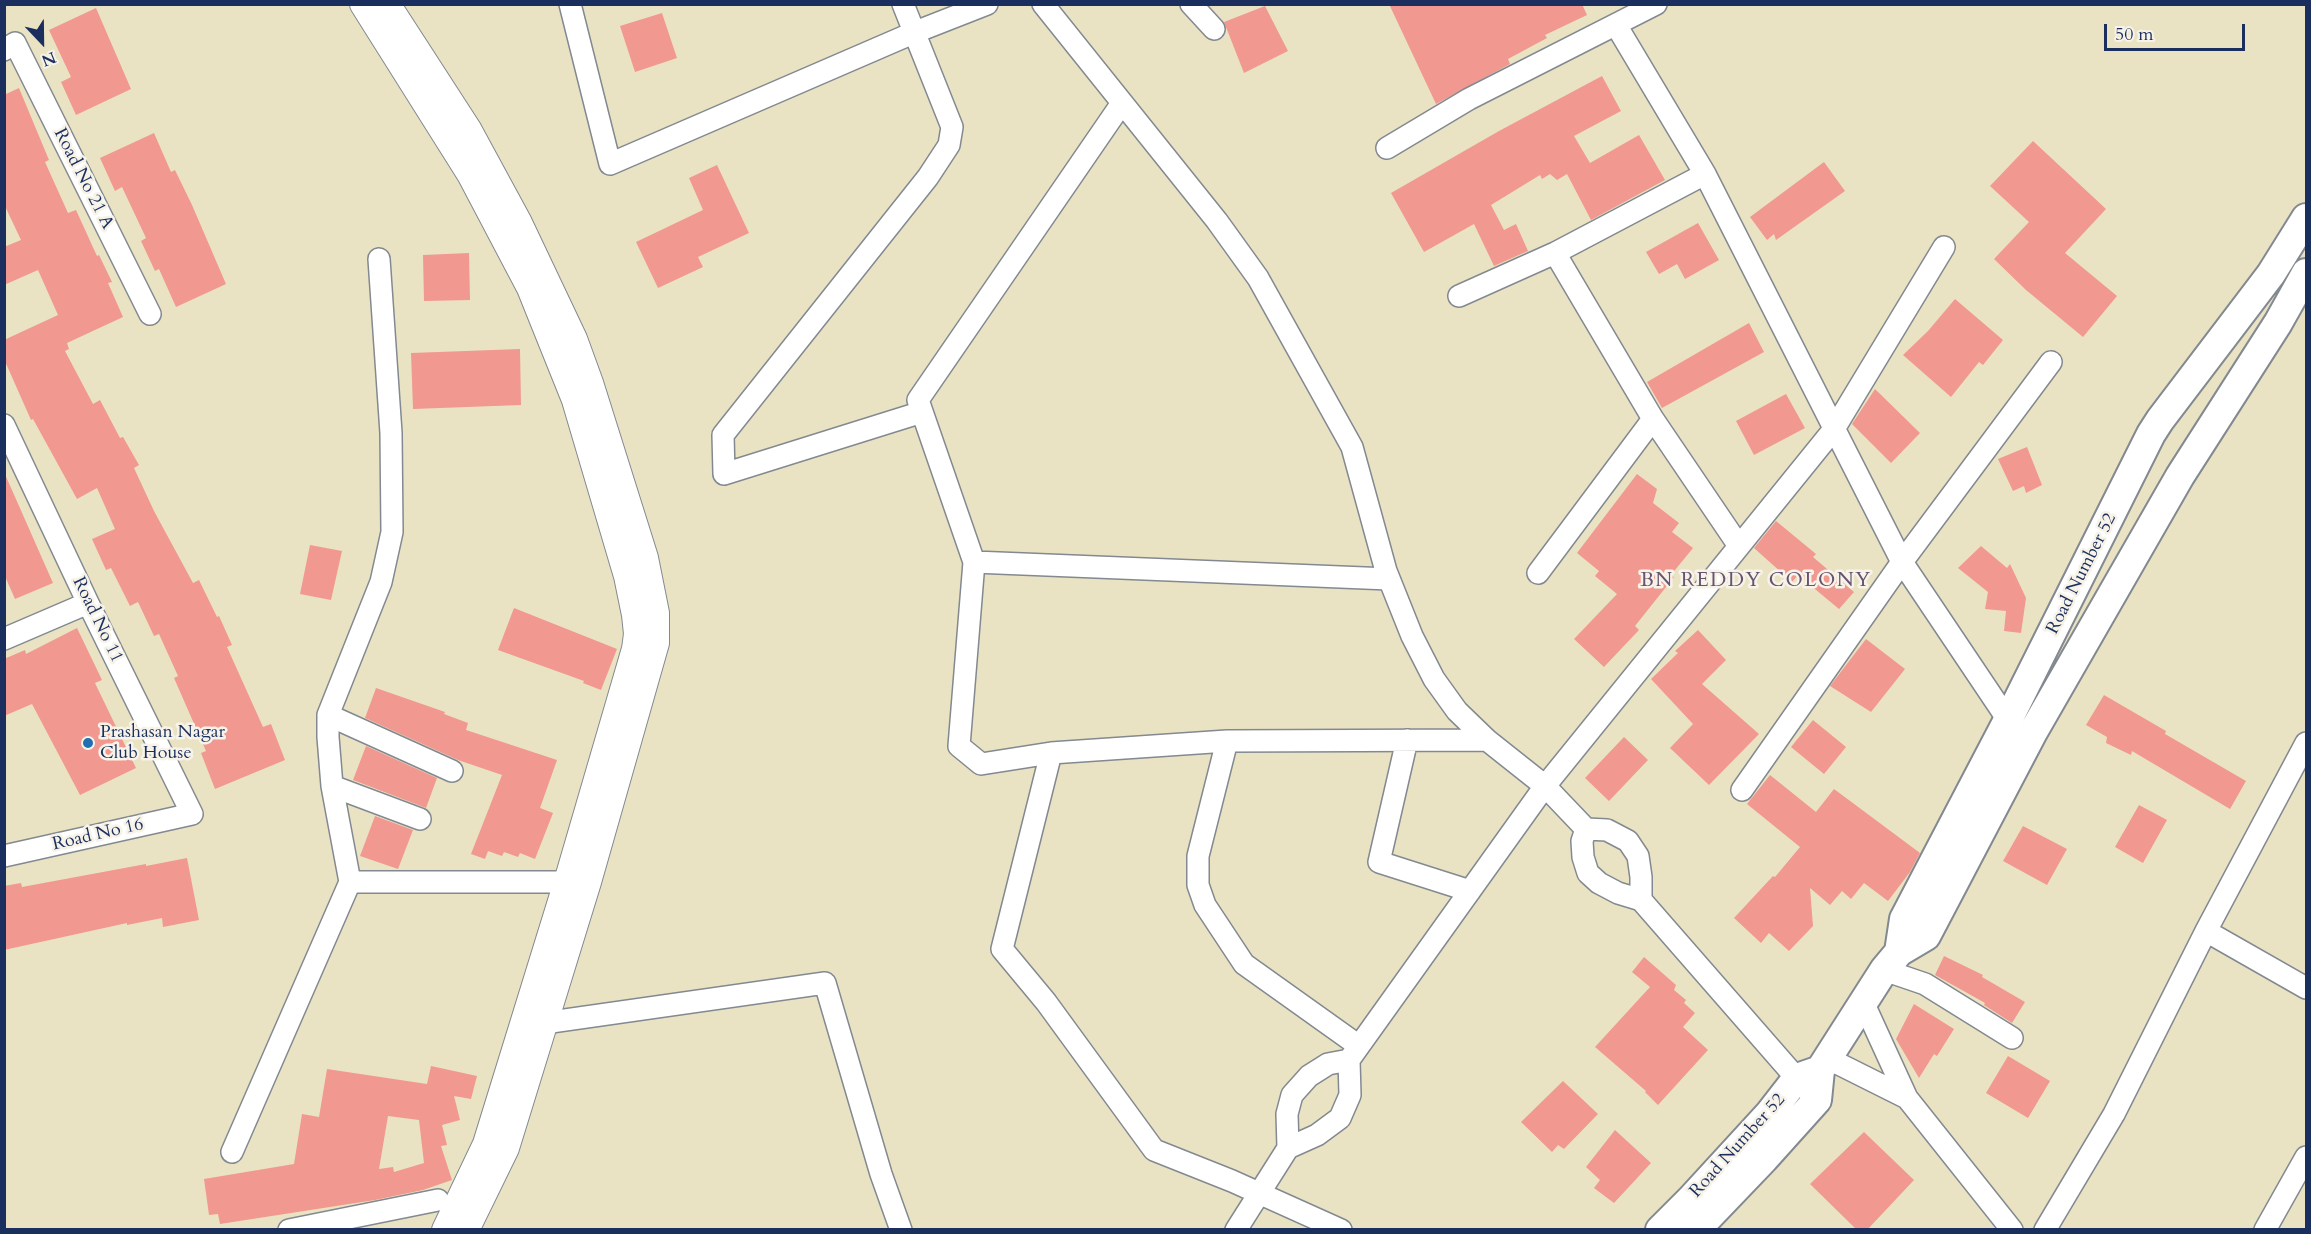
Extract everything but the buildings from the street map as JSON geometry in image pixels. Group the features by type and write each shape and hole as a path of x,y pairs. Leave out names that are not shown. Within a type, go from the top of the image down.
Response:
{"main road":[{"name":"Road Number 52","path":"1660,1230 1769,1114 1815,1069 1864,1004 1892,961 1904,919 2008,720 2155,427 2271,274 2306,220"},
{"name":"Road Number 52","path":"1892,961 1926,936 2033,732 2180,476 2278,323 2307,273"},
{"name":"Road Number 52","path":"1696,1230 1817,1100 1815,1069"}],"street":[{"path":"363,4 470,174 530,288 575,400 627,576 637,634 544,1023 506,1148 466,1230"},
{"path":"387,4 468,129 551,289 590,383 650,578 656,613 656,643 578,882 486,1144 445,1230"},
{"path":"570,4 610,164 913,33 987,4"},
{"path":"903,4 952,127 949,145 928,177 723,435 724,474 922,412"},
{"path":"1044,4 1217,221 1258,278 1352,447 1389,579 1412,636 1434,679 1457,711 1487,740 1545,786 1586,829 1607,830 1628,841 1638,856 1641,900"},
{"path":"1191,4 1214,29"},
{"path":"1387,148 1469,99 1656,4"},
{"path":"1616,25 1705,174 1902,562 2008,720"},
{"name":"Road No 21 A","path":"10,47 150,314"},
{"path":"1122,103 918,400 974,562 960,746 981,764 1051,753 1227,741 1487,740"},
{"path":"1459,296 1554,253 1705,174"},
{"path":"1236,1230 1288,1148 1317,1135 1340,1118 1350,1095 1354,1053 1545,786 1834,429 1944,247"},
{"path":"1554,253 1653,419 1739,546"},
{"path":"232,1152 350,882 332,786 327,737 328,715 381,582 392,532 391,433 379,259"},
{"path":"1742,790 1902,562 2051,363"},
{"path":"1539,573 1653,419"},
{"name":"Road No 11","path":"4,425 11,452 192,814"},
{"path":"974,562 1389,579"},
{"path":"4,639 88,603"},
{"path":"328,715 452,771"},
{"path":"1407,740 1379,862 1470,891"},
{"path":"1227,741 1198,856 1198,885 1205,905 1244,964 1354,1053"},
{"path":"2045,1230 2114,1114 2206,930 2307,743"},
{"path":"1051,753 1002,949 1046,1002 1154,1150 1232,1181 1341,1230"},
{"path":"332,786 420,819"},
{"name":"Road No 16","path":"4,856 192,814"},
{"path":"1586,829 1582,841 1583,857 1588,873 1599,883 1618,893 1641,900 1815,1069 1907,1098"},
{"path":"350,882 578,882"},
{"path":"2206,930 2307,988"},
{"path":"1892,961 2012,1038"},
{"path":"544,1023 825,983 881,1174 902,1230"},
{"path":"1864,1004 1907,1098 2012,1230"},
{"path":"1288,1148 1287,1114 1292,1095 1309,1076 1328,1064 1354,1053"},
{"path":"2265,1230 2304,1170"},
{"path":"289,1230 438,1200"}],"place":[{"name":"Prashasan Nagar Club House","path":"88,743"}],"district":[{"name":"BN REDDY COLONY","path":"1756,581"}]}
